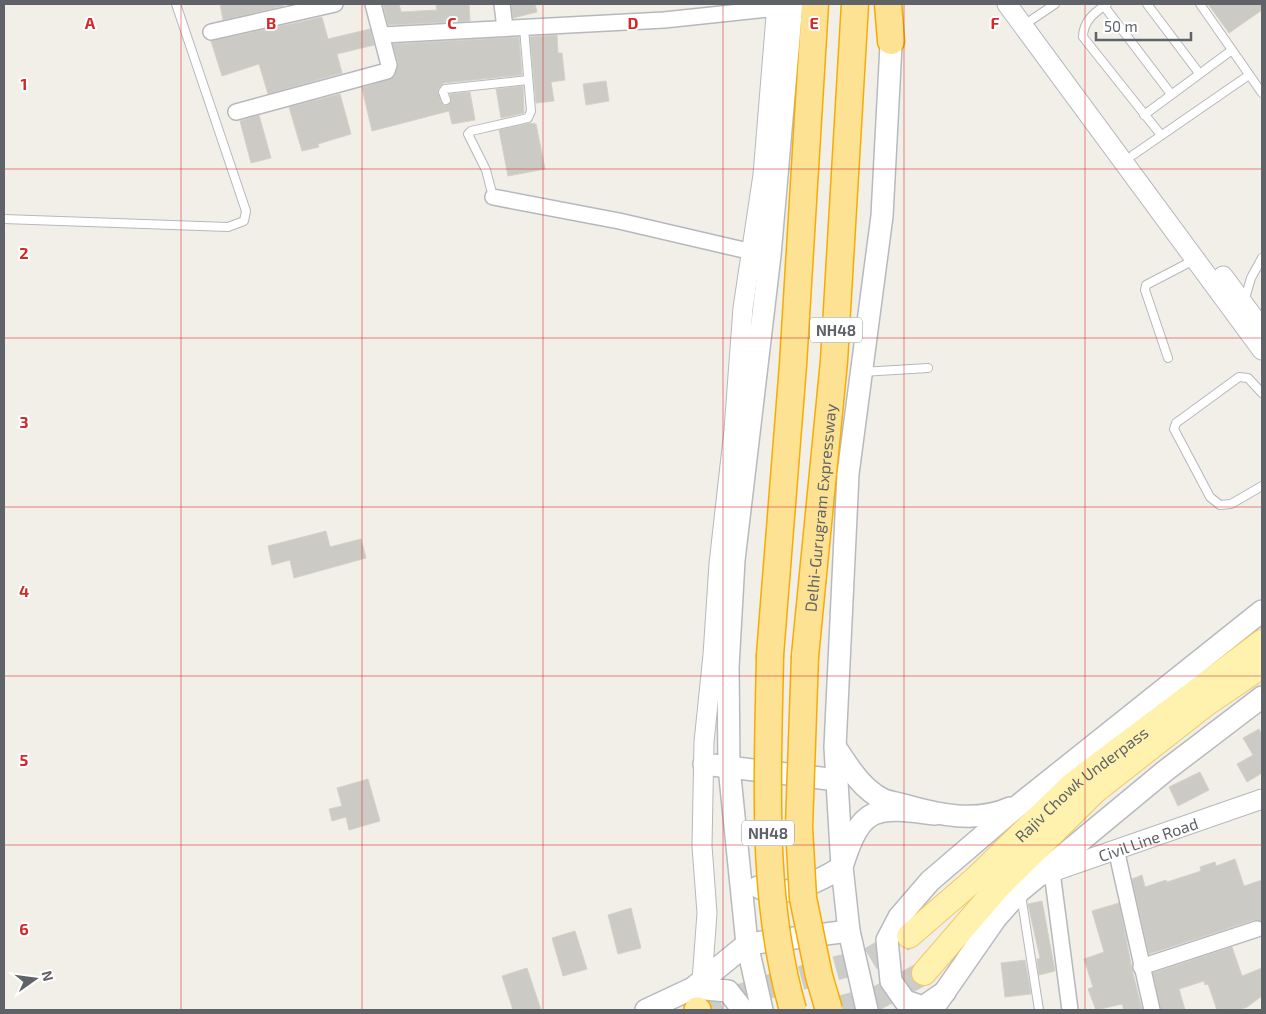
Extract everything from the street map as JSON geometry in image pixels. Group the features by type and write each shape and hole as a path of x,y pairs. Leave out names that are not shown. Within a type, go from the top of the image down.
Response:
{"highway":[{"name":"Delhi-Gurugram Expressway","path":"829,1010 803,898 800,827 804,656 834,361 855,4"},
{"path":"888,4 891,40"},
{"name":"NH48","path":"791,5 793,365 770,654 768,829 773,902 785,983 793,1010"}],"main road":[{"path":"867,1010 849,931 842,867 836,747 848,474 882,216 894,4"},
{"path":"762,1010 747,944 742,878 729,767 728,667 734,560 760,254 791,5"},
{"path":"949,993 923,1007 904,1001 891,981 886,940 900,917 930,880 1020,804 1262,611"},
{"name":"Rajiv Chowk Underpass","path":"909,936 975,879 1073,784 1262,642"},
{"name":"Rajiv Chowk Underpass","path":"924,973 1000,886 1095,791 1206,704 1262,666"},
{"path":"932,1010 949,993 996,918 1035,880 1165,770 1262,697"},
{"path":"836,747 856,778 882,799 935,814"},
{"path":"704,764 837,780"},
{"path":"742,878 762,890 782,891 806,887 842,867 851,838 865,820 878,811 896,809 968,817 996,814 1020,804"},
{"path":"697,997 747,944 849,931"},
{"path":"646,1010 728,991 742,1010"}],"street":[{"path":"211,32 335,4"},
{"path":"236,112 387,71 389,65 383,35 373,4"},
{"path":"502,4 505,28"},
{"path":"1007,4 1028,23 1134,155 1262,329"},
{"path":"1021,4 1028,23 1194,260 1262,350"},
{"path":"383,35 664,20 791,5"},
{"path":"493,197 619,221 760,254 743,308 734,430 716,592 704,764 702,846 707,913 697,997"},
{"name":"Civil Line Road","path":"1035,880 1116,849 1262,799"},
{"path":"1116,849 1152,1010"},
{"path":"1035,880 1070,1010"},
{"path":"1141,967 1257,929"}],"lane":[{"path":"4,219 228,227 244,221 246,211 176,4"},
{"path":"1028,23 1055,4"},
{"path":"1147,4 1199,73"},
{"path":"1200,4 1262,93"},
{"path":"1161,135 1083,37 1083,28 1087,21 1106,5 1171,94"},
{"path":"493,197 486,170 468,134 471,131 528,118 531,111 524,28"},
{"path":"1144,115 1232,50"},
{"path":"1134,155 1249,75"},
{"path":"446,100 442,92 445,89 528,80"},
{"path":"1244,303 1251,278 1262,258"},
{"path":"1168,358 1145,290 1146,285 1194,260"},
{"path":"861,372 928,368"},
{"path":"1262,393 1248,378 1239,378 1176,424 1174,429 1210,497 1220,505 1231,504 1262,486"},
{"path":"1035,880 1039,1010"}],"building":[{"path":"220,4 283,4 283,6 223,20"},
{"path":"383,4 399,4 401,12 437,10 436,4 469,4 470,21 388,25"},
{"path":"511,4 535,4 537,12 513,18"},
{"path":"1208,4 1262,4 1262,10 1229,33"},
{"path":"322,17 328,39 370,29 374,45 337,54 342,73 268,94 259,64 222,76 211,41"},
{"path":"557,35 558,53 562,53 565,80 551,82 554,101 536,103 530,37"},
{"path":"519,37 522,75 444,83 438,89 441,102 446,106 451,101 450,94 470,92 475,120 452,124 449,111 372,131 362,88 394,77 398,63 393,44"},
{"path":"606,81 609,101 586,105 583,84"},
{"path":"523,86 524,113 501,118 496,89"},
{"path":"340,94 351,134 318,144 319,147 302,151 289,107"},
{"path":"259,115 271,158 251,163 240,121"},
{"path":"529,123 536,124 545,169 508,176 499,130"},
{"path":"326,531 330,547 361,539 366,558 294,578 290,560 272,565 268,546"},
{"path":"1259,729 1262,735 1262,773 1247,782 1237,764 1253,755 1243,738"},
{"path":"1200,772 1209,790 1178,806 1169,787"},
{"path":"368,779 380,821 349,830 346,817 332,821 329,809 342,806 337,788"},
{"path":"1235,859 1244,886 1262,880 1262,921 1254,920 1149,954 1132,879 1142,875 1145,887 1201,871 1200,867 1215,862 1216,866"},
{"path":"1042,901 1055,971 1039,975 1037,959 1040,958 1028,904"},
{"path":"1119,903 1142,1010 1124,1010 1122,1004 1096,1010 1088,989 1093,987 1084,959 1104,952 1092,911"},
{"path":"631,908 641,948 618,954 608,915"},
{"path":"575,931 587,969 563,976 552,938"},
{"path":"1232,947 1242,976 1262,968 1262,996 1247,1007 1238,1010 1217,1010 1208,984 1205,985 1204,981 1179,989 1185,1010 1161,1010 1153,973"},
{"path":"1025,960 1031,994 1005,997 1001,963"},
{"path":"527,968 541,1010 513,1010 502,976"}],"tunnel":[{"path":"698,1010 764,988 870,959 909,936"},
{"path":"831,1010 877,998 924,973"}]}
